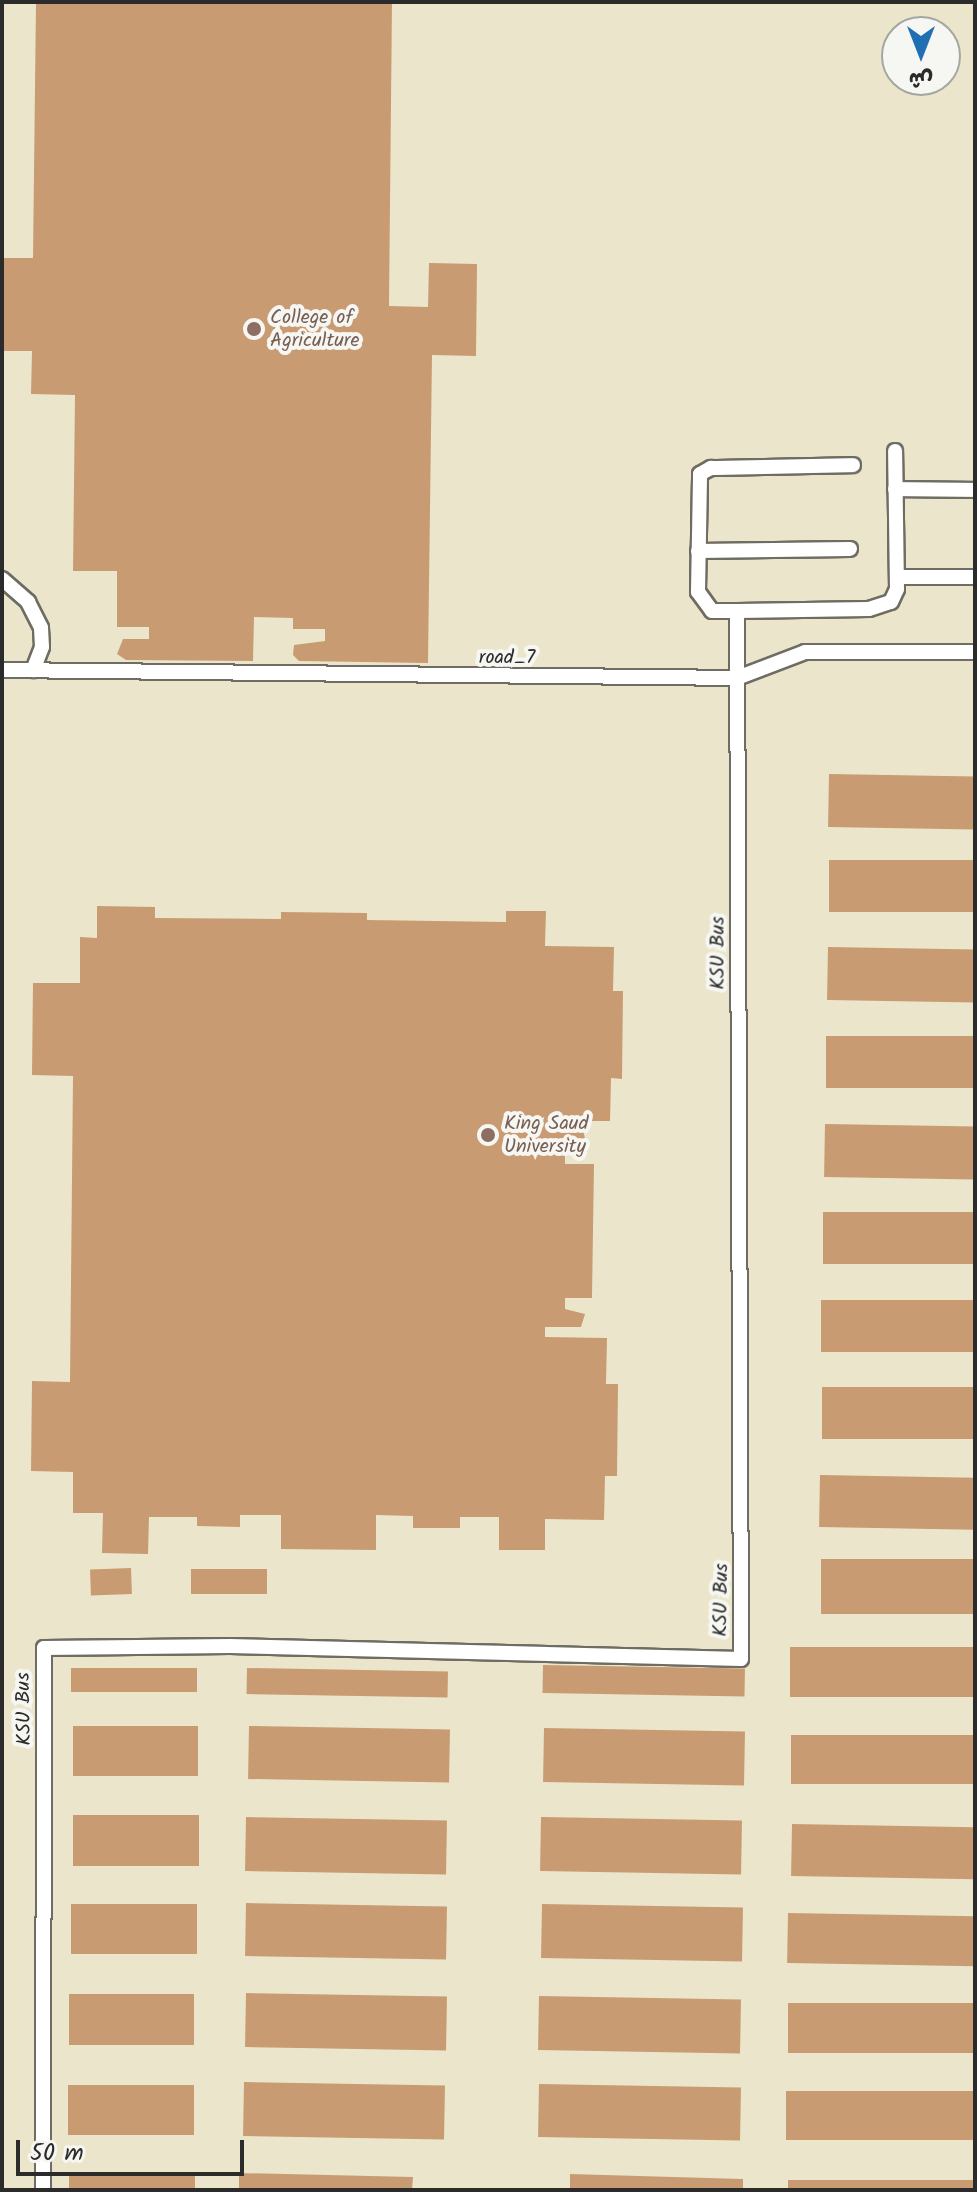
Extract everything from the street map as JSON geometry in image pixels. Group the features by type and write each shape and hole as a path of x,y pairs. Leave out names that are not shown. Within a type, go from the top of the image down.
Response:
{"lane":[{"path":"853,465 711,468 700,474 698,551 703,603 712,611 737,611 869,609 891,602 897,577 895,451"},
{"path":"895,489 975,490"},
{"path":"698,551 850,549"},
{"path":"897,577 975,577"},
{"path":"2,579 23,596 41,628 42,647 33,670"},
{"name":"KSU Bus","path":"43,2190 44,1648 230,1646 741,1659 737,611"},
{"name":"road_7","path":"2,670 737,678 805,652 975,652"}],"building":[{"name":"College of Agriculture","path":"36,2 392,2 389,306 428,307 429,263 477,264 476,356 432,355 428,663 299,661 293,655 294,645 325,641 325,629 293,629 293,618 254,617 253,661 126,660 117,654 123,639 149,639 149,627 117,627 117,571 73,571 75,395 31,394 32,351 2,351 2,258 33,258"},
{"path":"829,774 975,777 974,830 828,827"},
{"path":"829,860 975,860 975,912 829,912"},
{"path":"97,906 155,907 155,918 281,919 281,912 367,913 367,920 506,922 506,911 546,911 545,946 614,947 613,991 623,991 622,1079 611,1078 610,1121 581,1121 588,1152 565,1154 565,1164 594,1164 592,1298 565,1298 565,1309 585,1314 581,1327 545,1327 545,1337 607,1338 606,1384 618,1384 617,1476 605,1476 604,1520 545,1519 545,1550 499,1550 499,1517 460,1517 460,1528 413,1528 413,1516 376,1515 376,1550 281,1549 281,1515 240,1515 240,1527 197,1526 197,1517 149,1517 148,1554 102,1553 103,1513 73,1513 73,1472 31,1471 32,1381 70,1382 73,1076 32,1075 33,983 80,983 80,937 97,938"},
{"path":"828,947 975,950 974,1003 827,1000"},
{"path":"826,1036 975,1036 975,1088 826,1088"},
{"path":"825,1124 975,1127 974,1180 824,1177"},
{"path":"823,1212 975,1212 975,1264 823,1264"},
{"path":"821,1300 975,1300 975,1352 821,1352"},
{"path":"822,1387 975,1387 975,1439 822,1439"},
{"path":"820,1475 975,1478 974,1530 819,1527"},
{"path":"821,1559 975,1559 975,1614 821,1614"},
{"path":"131,1568 132,1594 91,1595 90,1569"},
{"path":"191,1569 267,1569 267,1594 191,1594"},
{"path":"790,1647 975,1647 975,1697 790,1697"},
{"path":"543,1665 745,1669 744,1697 543,1693"},
{"path":"71,1668 197,1668 197,1692 71,1692"},
{"path":"247,1668 448,1672 448,1698 247,1694"},
{"path":"73,1726 198,1726 198,1776 73,1776"},
{"path":"249,1726 450,1730 449,1782 248,1779"},
{"path":"544,1728 745,1732 744,1785 543,1782"},
{"path":"791,1735 975,1735 975,1784 791,1784"},
{"path":"73,1815 199,1815 199,1866 73,1866"},
{"path":"246,1817 447,1821 446,1874 245,1871"},
{"path":"541,1817 742,1821 741,1874 540,1871"},
{"path":"792,1824 975,1827 974,1879 791,1876"},
{"path":"246,1903 447,1907 446,1959 245,1956"},
{"path":"71,1904 197,1904 197,1954 71,1954"},
{"path":"542,1904 743,1908 742,1961 541,1958"},
{"path":"788,1913 975,1916 974,1966 787,1963"},
{"path":"246,1993 447,1997 446,2050 245,2047"},
{"path":"69,1994 194,1994 194,2045 69,2045"},
{"path":"539,1996 741,2000 740,2054 538,2050"},
{"path":"788,2003 975,2003 975,2053 788,2053"},
{"path":"244,2082 445,2086 444,2139 243,2136"},
{"path":"539,2084 741,2088 740,2141 538,2137"},
{"path":"68,2085 194,2085 194,2135 68,2135"},
{"path":"786,2091 975,2091 975,2140 786,2140"},
{"path":"239,2173 413,2177 412,2190 239,2190"},
{"path":"570,2174 743,2179 743,2190 570,2190"},
{"path":"69,2175 195,2175 195,2190 69,2190"},
{"path":"788,2180 975,2180 975,2190 788,2190"}],"place":[{"name":"College of Agriculture","path":"254,329"},
{"name":"King Saud University","path":"488,1135"}]}
